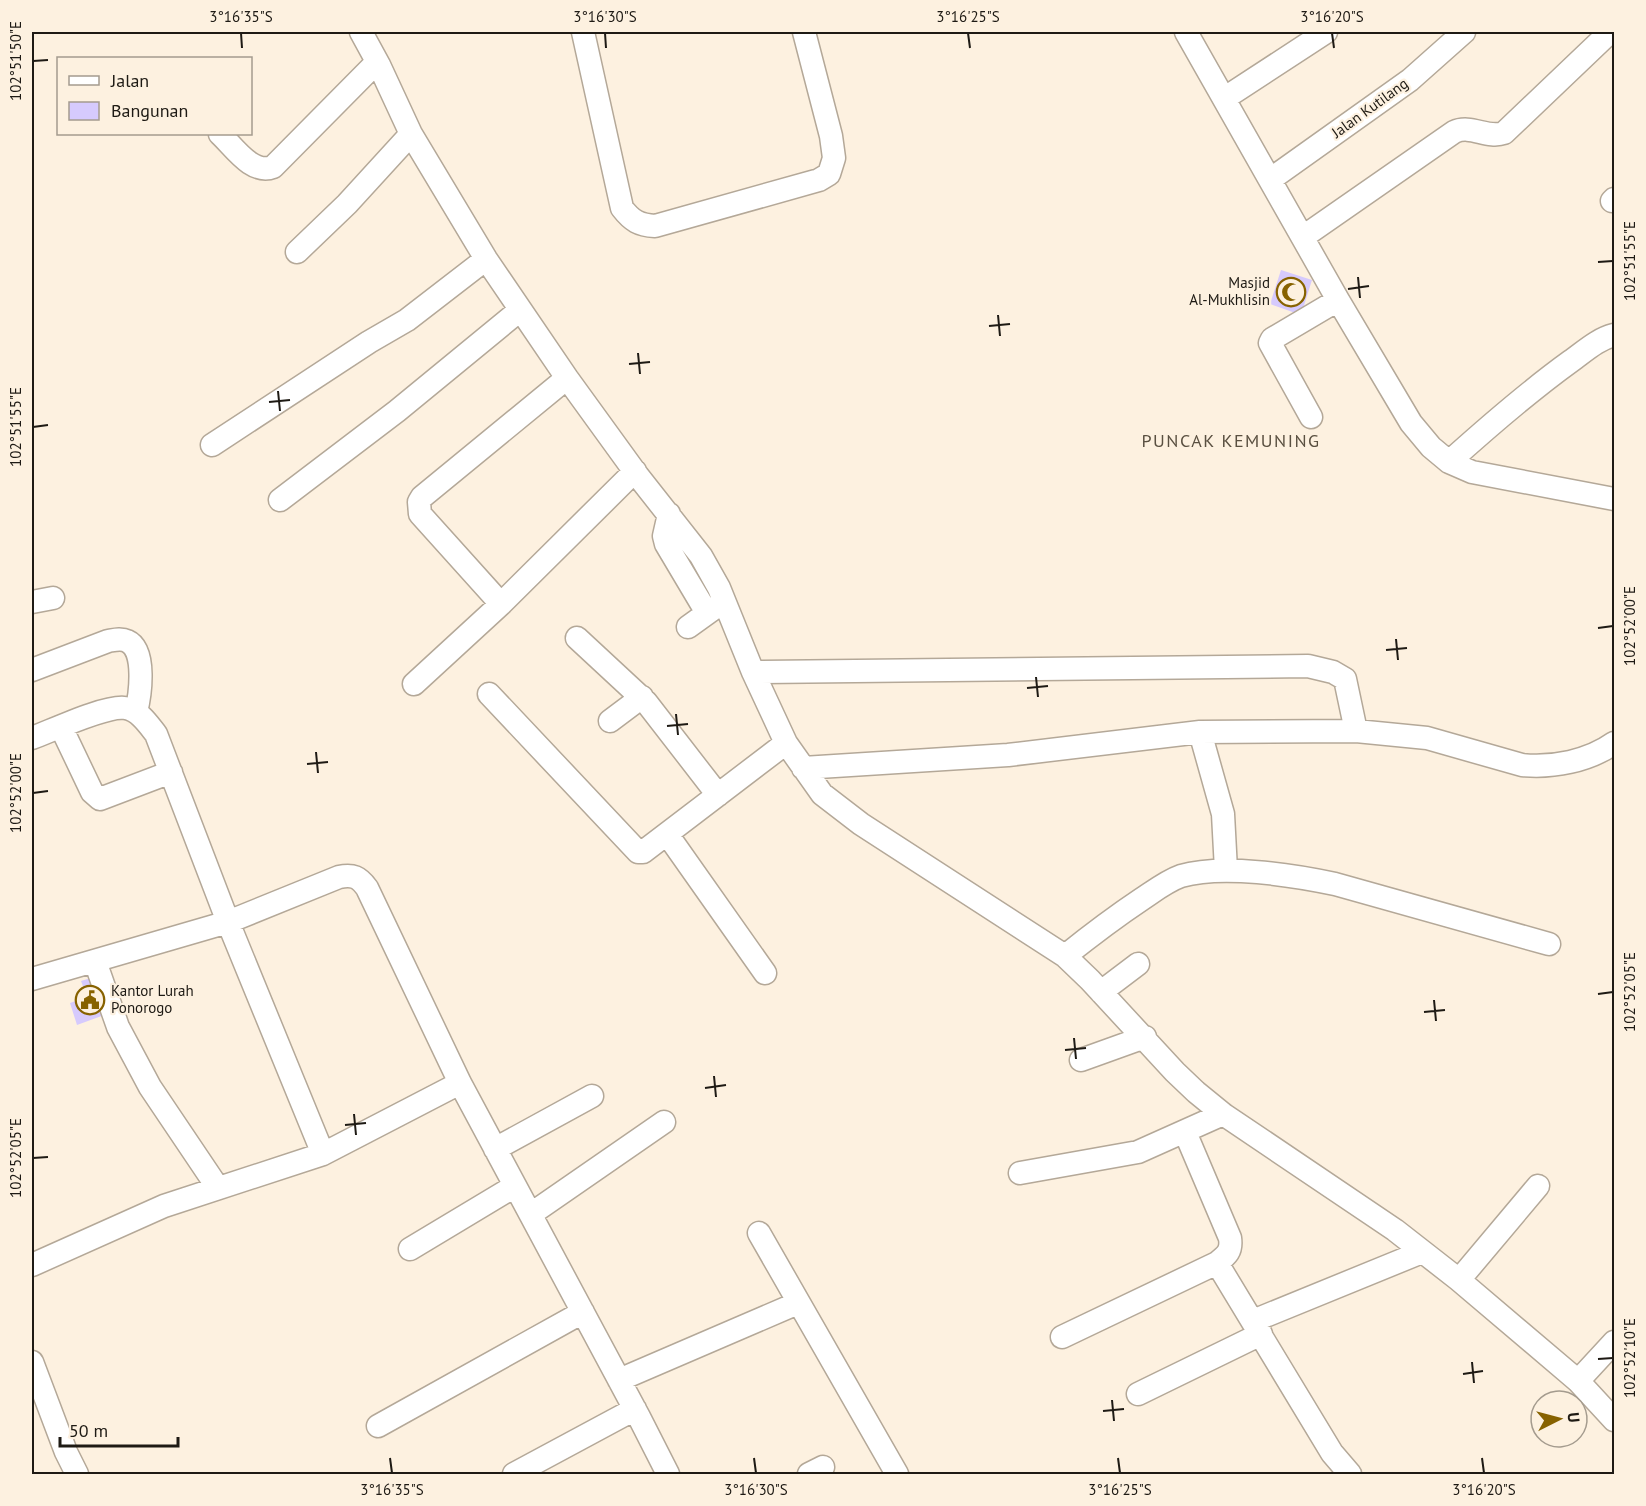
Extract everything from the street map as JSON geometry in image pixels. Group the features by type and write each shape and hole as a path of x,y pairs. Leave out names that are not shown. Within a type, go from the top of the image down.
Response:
{"street":[{"path":"361,32 411,134 486,259 567,378 701,556 715,607 753,672 786,744 822,794 861,824 1065,956 1175,1072 1223,1114 1360,1205 1459,1280 1578,1381 1614,1420"},
{"path":"583,32 622,208 639,225 655,226 819,180 829,174 834,158 831,136 804,32"},
{"path":"1186,32 1338,300 1412,423 1431,447 1449,462 1472,472 1614,499"},
{"path":"1225,98 1326,32"},
{"name":"Jalan Kutilang","path":"1271,179 1410,80 1464,32"},
{"path":"1303,237 1458,130 1467,128 1496,135 1504,133 1610,32"},
{"path":"221,135 255,168 273,167 377,62"},
{"path":"297,252 347,204 411,134"},
{"path":"212,445 359,348 407,320 486,259"},
{"path":"1311,417 1270,343 1272,339 1338,300"},
{"path":"280,500 397,411 520,310"},
{"path":"1449,462 1512,405 1597,342 1614,334"},
{"path":"501,604 420,514 419,502 422,497 567,378"},
{"path":"414,684 501,604 635,471"},
{"path":"688,627 715,607"},
{"path":"577,638 642,697 718,795"},
{"path":"32,670 108,641 119,639 129,641 135,650 140,669 141,694 136,712"},
{"path":"753,672 1308,666 1333,672 1345,680 1356,731"},
{"path":"489,694 638,852 643,852 786,744"},
{"path":"610,721 642,697"},
{"path":"32,738 110,709 124,708 136,712 156,734 228,922 323,1154"},
{"path":"61,727 92,792 100,799 171,772"},
{"path":"803,768 1008,755 1200,732 1356,731 1427,738 1522,765 1536,766 1591,756 1614,743"},
{"path":"1200,732 1223,814 1226,870"},
{"path":"667,834 765,973"},
{"path":"1065,956 1103,924 1168,882 1197,873 1226,870 1311,879 1335,884 1549,944"},
{"path":"32,979 228,922 339,877 351,874 361,880 460,1083 668,1474"},
{"path":"95,961 118,1027 150,1087 218,1188"},
{"path":"1101,992 1138,964"},
{"path":"1081,1060 1145,1038"},
{"path":"32,1264 164,1206 323,1154 460,1083"},
{"path":"495,1149 592,1096"},
{"path":"1020,1173 1138,1152 1223,1114"},
{"path":"531,1214 664,1122"},
{"path":"1062,1337 1217,1263 1232,1248 1230,1238 1185,1132"},
{"path":"1459,1280 1538,1185"},
{"path":"410,1249 515,1186"},
{"path":"759,1233 897,1474"},
{"path":"1138,1394 1257,1327 1422,1252"},
{"path":"1217,1263 1332,1453 1350,1474"},
{"path":"619,1380 798,1303"},
{"path":"378,1426 583,1312"},
{"path":"1578,1381 1614,1342"},
{"path":"32,1362 66,1452 77,1474"},
{"path":"514,1474 635,1409"}],"building":[{"name":"Masjid Al-Mukhlisin","path":"1281,270 1312,280 1301,315 1270,304"},
{"name":"Kantor Lurah Ponorogo","path":"94,977 107,1014 77,1025 70,1003 87,997 81,981"}],"place":[{"name":"Masjid Al-Mukhlisin","path":"1291,292"},
{"name":"Kantor Lurah Ponorogo","path":"90,1000"}],"district":[{"name":"PUNCAK KEMUNING","path":"1231,441"}]}
